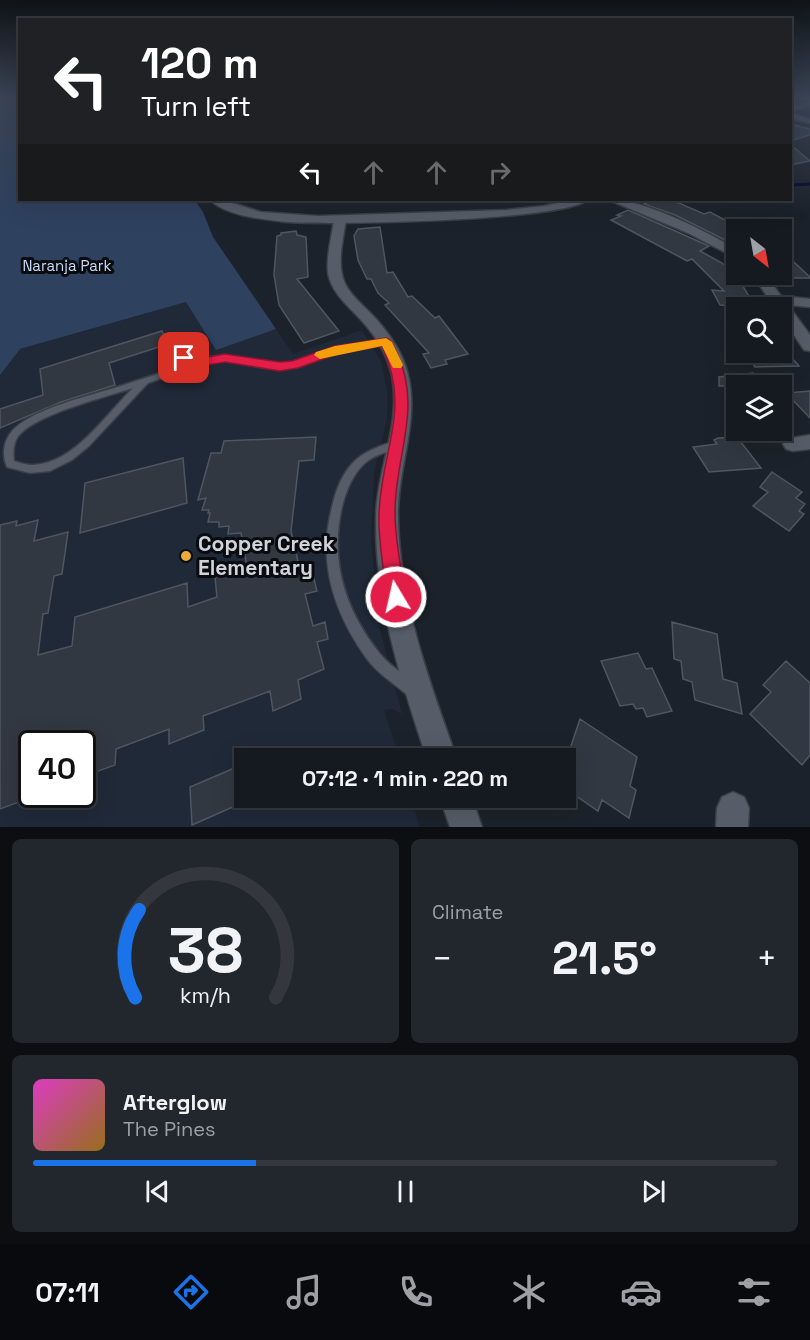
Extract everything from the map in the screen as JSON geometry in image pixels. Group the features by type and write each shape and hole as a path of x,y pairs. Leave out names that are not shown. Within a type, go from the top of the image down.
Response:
{"street":[{"path":"217,201 257,213 340,219 509,212 547,208 578,201"},
{"path":"617,201 657,215 726,248"},
{"path":"340,219 335,274 346,294 386,342 397,365 403,396 402,417 395,444 387,515 389,554 400,618 421,698 438,748"},
{"path":"792,301 810,303"},
{"path":"792,323 810,346"},
{"path":"459,808 466,827"}],"lane":[{"path":"145,381 129,394 79,451 48,466 34,469 21,469 10,464 7,455 10,441 17,432 37,418 145,381 202,362 225,358 274,366 290,366 335,350 386,342"},
{"path":"179,345 184,358 202,362"},
{"path":"395,444 361,461 346,480 338,501 332,542 334,577 347,611 373,656 421,698"}],"shaded area":[{"name":"Copper Creek Elementary","path":"186,302 216,349 276,329 293,354 362,330 381,361 387,390 387,419 374,474 371,540 379,626 402,714 393,709 384,710 396,748 234,748 234,808 414,808 420,827 0,827 0,355"}],"green space":[{"name":"Naranja Park","path":"0,137 18,137 18,201 196,201 203,212 213,237 276,329 216,350 186,302 20,349 0,375"}],"building":[{"path":"792,137 805,137 792,140"},
{"path":"792,146 810,161 792,165"},
{"path":"651,201 674,201 704,214 710,212 726,221 726,240 675,215 644,204"},
{"path":"628,210 709,246 700,251 726,266 726,285 742,285 750,297 726,297 726,305 720,305 712,290 724,291 692,259 687,261 611,220 621,216 617,215"},
{"path":"380,227 387,273 393,272 408,297 412,296 435,318 439,316 468,354 445,360 447,364 431,368 423,354 429,353 385,305 389,303 378,293 371,279 367,279 358,260 354,236 358,229"},
{"path":"296,231 297,235 306,237 308,277 297,279 339,331 304,343 279,305 274,275 277,236 281,233"},
{"path":"792,260 810,277 792,278"},
{"path":"162,331 168,344 109,363 115,385 61,402 0,428 0,409 43,395 40,369"},
{"path":"792,358 799,366 755,367 752,363 792,363"},
{"path":"726,376 726,386 719,386 719,377"},
{"path":"810,391 810,418 792,399 792,392"},
{"path":"316,437 314,460 299,461 291,531 300,570 311,567 317,591 305,594 313,626 325,622 328,639 317,642 324,669 298,680 301,699 273,711 270,691 203,716 204,730 169,744 169,729 116,749 115,765 96,772 96,730 18,730 18,802 0,809 0,525 17,521 16,526 38,520 34,541 68,532 62,574 54,576 48,613 43,614 38,655 72,646 75,617 187,583 188,607 217,597 215,577 247,567 241,533 228,534 229,526 219,527 219,522 208,522 209,510 202,510 206,498 198,500 211,453 221,453 224,441"},
{"path":"726,438 726,441 740,441 761,468 709,472 693,447 717,444 714,440"},
{"path":"183,458 187,503 80,533 85,483"},
{"path":"772,472 802,492 796,498 805,504 799,511 804,514 789,531 753,506 768,492 760,487"},
{"path":"672,622 717,634 723,679 737,683 742,714 695,700 692,682 683,679 681,661 674,659"},
{"path":"638,653 646,669 652,668 672,711 647,717 643,708 636,709 633,704 620,706 601,661"},
{"path":"786,661 810,683 810,755 802,765 750,714 771,692 763,685"},
{"path":"580,719 637,757 630,786 636,790 629,818 602,800 598,811 576,796 576,748 570,748"},
{"path":"234,768 234,806 192,825 190,787"}],"waterway":[{"path":"792,185 810,184"}],"slow traffic":[{"path":"320,355 335,350 386,342 397,365"}],"place":[{"name":"Copper Creek Elementary","path":"186,556"}],"route":[{"path":"184,358 202,362 225,358 280,367 294,365 335,350 386,342 397,365 403,396 402,417 395,444 387,515 389,554 396,597"}]}
